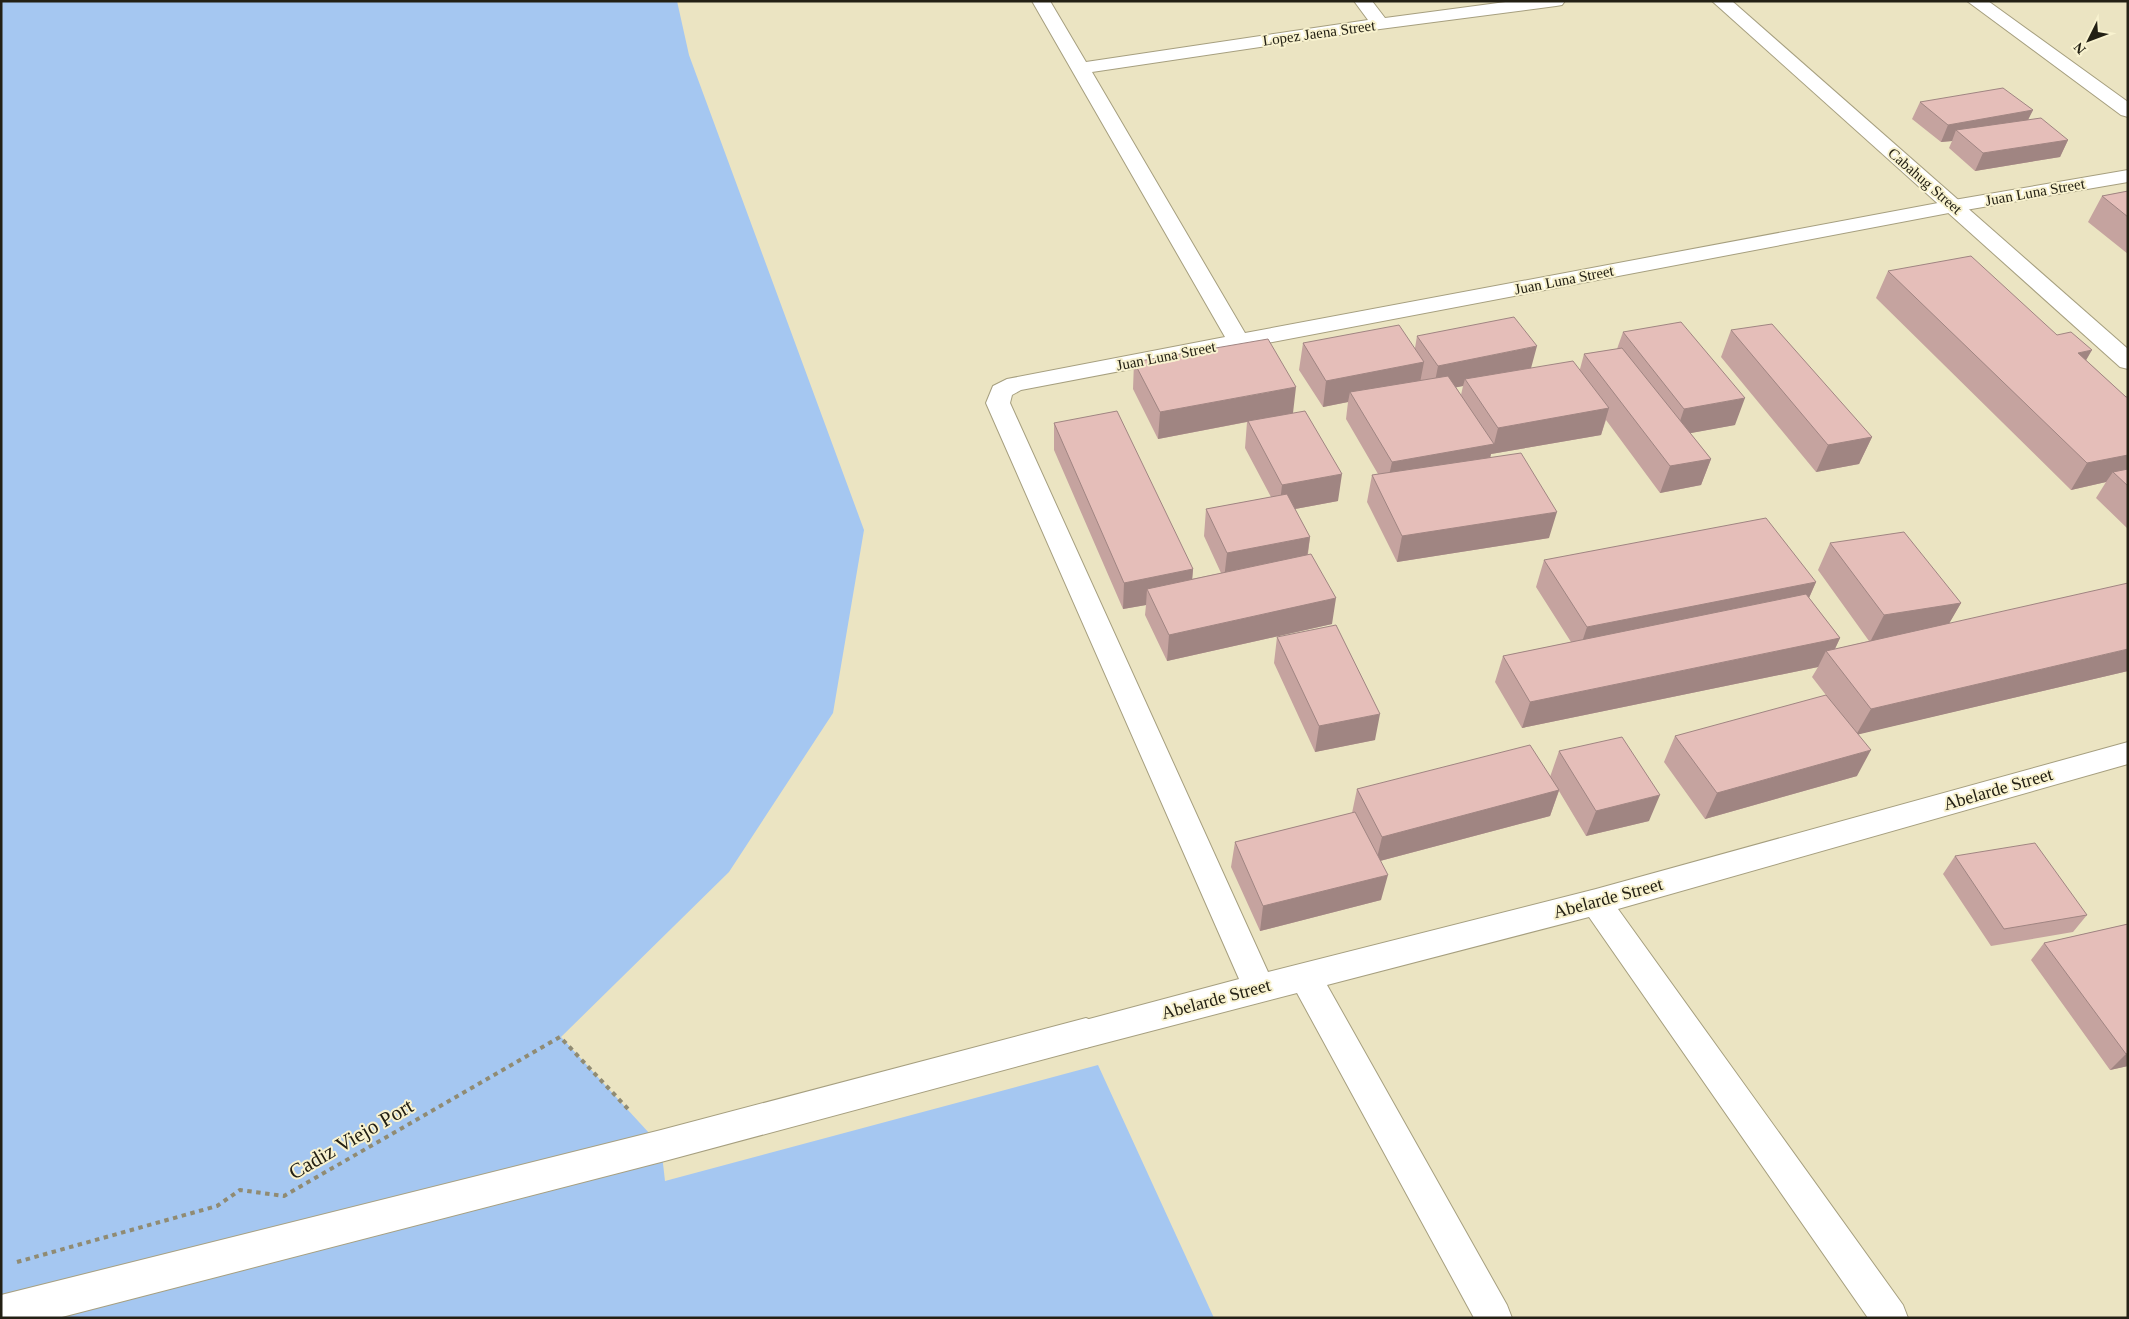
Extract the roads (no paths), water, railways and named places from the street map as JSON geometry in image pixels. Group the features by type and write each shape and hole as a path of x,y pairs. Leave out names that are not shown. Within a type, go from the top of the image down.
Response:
{"street":[{"path":"1041,1 1239,342"},
{"path":"1363,1 1380,24"},
{"name":"Lopez Jaena Street","path":"1081,68 1380,24 1556,1"},
{"name":"Cabahug Street","path":"1721,1 2128,362"},
{"path":"1976,1 2128,111"},
{"name":"Juan Luna Street","path":"1259,987 998,403 1001,391 1016,384 1954,206 2128,176"},
{"name":"Abelarde Street","path":"1,1314 662,1146 1259,987 1596,902 2128,753"},
{"path":"1596,902 1890,1318"},
{"path":"1305,976 1494,1318"}],"water":[{"path":"1,1 677,1 689,55 864,530 833,713 729,872 561,1037 661,1146 665,1181 1098,1065 1214,1318 1,1318"}]}
